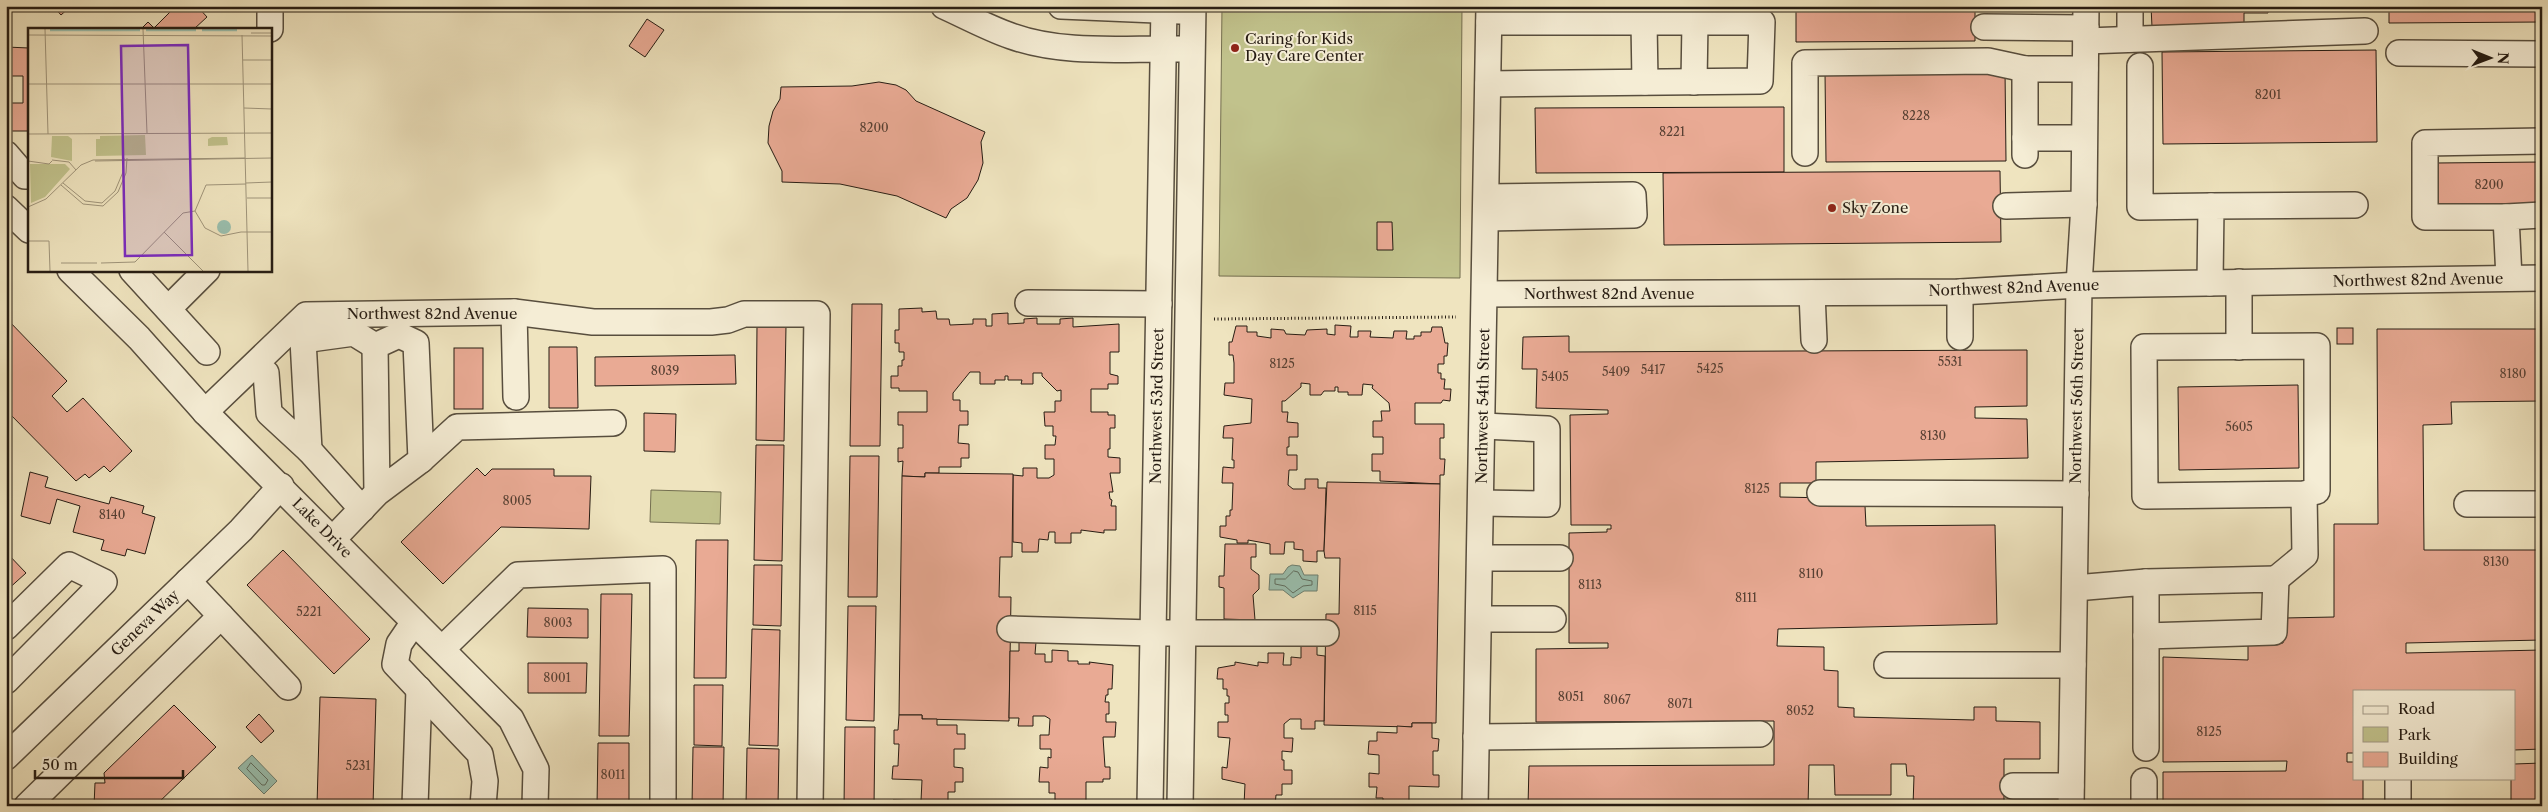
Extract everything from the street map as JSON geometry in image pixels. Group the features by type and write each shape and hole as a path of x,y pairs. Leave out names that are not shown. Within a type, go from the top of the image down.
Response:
{"street":[{"path":"270,6 270,28"},
{"path":"1061,6 1193,9"},
{"path":"2130,6 2130,39"},
{"path":"947,7 1011,36 1048,45 1080,48 1192,49"},
{"name":"Northwest 53rd Street","path":"1150,806 1164,8"},
{"name":"Northwest 53rd Street","path":"1180,806 1193,9"},
{"path":"1488,84 1760,82 1762,22 1644,22 1489,14"},
{"name":"Northwest 54th Street","path":"1475,806 1489,14"},
{"path":"1644,22 1645,82"},
{"path":"1694,82 1695,22"},
{"path":"1984,27 2086,25 2130,39 2365,31"},
{"name":"Northwest 56th Street","path":"2071,796 2078,284 2084,204 2086,25"},
{"path":"2399,53 2542,54"},
{"path":"1805,153 1805,63 1988,61 2025,69 2085,69"},
{"path":"2140,66 2140,207 2355,205"},
{"path":"2025,69 2025,147 2084,138"},
{"path":"2542,141 2425,143 2425,217 2542,215"},
{"path":"6,154 27,176 6,194"},
{"path":"1633,195 1634,215 1486,208 1633,195"},
{"path":"2006,206 2084,204"},
{"path":"2210,283 2211,206"},
{"path":"6,208 28,229"},
{"path":"2506,217 2509,278"},
{"name":"Lake Drive","path":"71,271 139,338 205,412 281,486 511,719 536,769 535,806"},
{"path":"133,271 208,352"},
{"path":"169,308 206,271"},
{"name":"Northwest 82nd Avenue","path":"1485,294 1960,292 2078,284 2542,278"},
{"path":"2239,282 2239,346"},
{"path":"1960,292 1960,337"},
{"path":"1812,293 1814,340"},
{"path":"1028,303 1159,304"},
{"path":"514,312 516,397"},
{"name":"Northwest 82nd Avenue","path":"205,412 306,315 514,312 592,322 711,322 728,320 744,314 817,314 810,806"},
{"path":"309,450 303,340 354,333 375,346"},
{"path":"375,346 398,335 416,343 421,460"},
{"path":"369,501 375,346"},
{"path":"2317,346 2317,491 2304,494 2145,496 2144,347 2317,346"},
{"path":"266,373 269,413 369,501"},
{"path":"333,539 369,501 421,460 457,427 613,423"},
{"path":"1481,503 1547,504 1547,429 1483,426"},
{"name":"Geneva Way","path":"6,757 241,530 281,486"},
{"path":"1820,493 2076,494"},
{"path":"2075,588 2146,582 2276,579 2306,555 2304,494"},
{"path":"2467,504 2542,504"},
{"path":"1480,558 1560,558"},
{"path":"6,627 69,565 104,582 6,681"},
{"path":"442,649 518,575 663,569 663,806"},
{"path":"2146,636 2274,632 2276,579"},
{"path":"188,581 288,687"},
{"path":"2146,582 2146,748"},
{"path":"27,806 221,616"},
{"path":"1479,619 1553,619"},
{"path":"414,622 399,644 395,664 480,754 484,781 483,806"},
{"path":"1010,629 1153,633 1326,633"},
{"path":"1887,665 2073,665"},
{"path":"415,806 419,689"},
{"path":"1476,736 1760,734"},
{"path":"2398,780 2398,806"},
{"path":"2144,781 2144,806"},
{"path":"2013,786 2071,796"}],"path":[{"path":"1214,320 1456,317"}],"green space":[{"path":"1222,6 1462,6 1460,278 1219,276"},
{"path":"651,490 721,492 720,524 650,522"}],"water":[{"path":"1292,565 1300,566 1304,575 1318,575 1317,591 1304,591 1293,598 1283,590 1269,590 1270,574 1283,574"},
{"path":"252,755 277,781 264,794 238,768"}],"building":[{"path":"53,6 71,6 61,15"},
{"path":"176,6 197,6 207,17 195,28 154,28"},
{"path":"1796,6 1975,6 1975,41 1796,42"},
{"path":"2151,6 2268,6 2268,13 2244,13 2244,27 2152,27"},
{"path":"2389,6 2542,6 2542,22 2389,23"},
{"path":"647,19 664,30 645,57 629,46"},
{"path":"148,22 154,28 142,28"},
{"path":"6,47 28,48 28,131 6,131 6,103 23,103 23,76 6,76"},
{"path":"2376,50 2377,142 2163,144 2162,52"},
{"path":"2005,70 2006,161 1826,162 1825,72"},
{"path":"879,82 896,85 906,90 916,101 985,132 981,142 983,163 978,180 967,198 951,209 946,218 897,196 840,184 782,182 782,171 768,143 769,126 773,111 780,99 781,87 852,86"},
{"path":"1784,107 1784,172 1536,173 1535,108"},
{"path":"2542,162 2542,207 2436,208 2436,163"},
{"name":"Sky Zone","path":"2000,171 2001,242 1664,245 1663,173"},
{"path":"1377,222 1392,222 1393,250 1377,250"},
{"path":"852,304 882,304 880,446 850,446"},
{"path":"922,308 922,312 936,311 937,319 949,319 950,325 973,324 973,319 986,319 986,326 992,326 992,314 1008,313 1008,324 1024,323 1024,319 1037,318 1037,324 1060,324 1060,319 1073,318 1073,327 1119,324 1119,352 1110,352 1110,374 1118,376 1118,384 1108,384 1108,389 1091,389 1091,412 1108,412 1108,415 1115,415 1115,428 1110,428 1108,457 1120,458 1120,473 1110,473 1113,492 1109,492 1110,499 1112,500 1111,506 1116,506 1116,530 1104,530 1104,533 1081,530 1081,533 1071,533 1071,543 1055,543 1055,532 1049,532 1048,540 1039,539 1038,552 1022,552 1022,543 1013,542 1013,475 1023,476 1023,468 1037,468 1037,478 1049,478 1054,475 1054,459 1045,459 1045,445 1055,445 1056,436 1053,436 1053,426 1045,426 1044,412 1055,412 1055,401 1061,401 1061,390 1057,391 1042,376 1042,373 1033,373 1033,384 1021,384 1022,380 1008,380 1008,376 1005,376 1005,380 995,380 995,384 980,384 980,372 970,372 953,393 953,400 960,400 960,411 968,411 968,425 959,425 958,443 969,444 969,458 961,458 961,467 939,467 939,473 925,473 925,477 902,476 903,461 898,462 898,448 903,448 903,425 898,425 898,412 927,412 927,391 899,391 899,388 891,388 891,376 898,376 898,366 902,366 902,360 904,360 904,352 899,352 899,343 895,343 895,330 899,330 899,309"},
{"path":"6,318 67,381 52,396 67,412 83,398 132,451 110,472 104,466 89,478 85,474 76,481 6,410"},
{"path":"757,325 786,326 784,441 756,440"},
{"path":"1335,325 1351,326 1350,337 1358,337 1358,331 1371,331 1370,337 1393,338 1394,331 1407,331 1406,339 1414,339 1414,336 1421,336 1421,332 1431,332 1432,327 1442,327 1445,343 1448,343 1447,356 1444,356 1444,364 1438,364 1438,373 1441,373 1441,379 1445,379 1444,389 1451,389 1450,401 1415,403 1415,424 1444,424 1444,438 1440,438 1440,459 1445,459 1444,475 1440,475 1440,484 1380,481 1380,471 1372,471 1372,454 1383,454 1383,437 1373,437 1373,421 1382,421 1381,411 1390,411 1389,403 1372,388 1373,385 1363,384 1362,395 1348,395 1348,392 1338,392 1338,387 1335,387 1335,391 1324,391 1321,395 1310,395 1310,384 1301,383 1301,387 1285,401 1282,401 1282,412 1288,412 1287,422 1298,423 1298,437 1289,437 1289,447 1287,447 1287,455 1297,455 1297,470 1289,470 1288,485 1293,489 1305,489 1305,479 1318,479 1318,488 1326,488 1324,551 1317,551 1317,562 1303,561 1303,550 1294,549 1294,542 1285,542 1284,554 1270,554 1270,544 1248,540 1248,543 1237,543 1237,540 1220,537 1220,526 1226,526 1226,516 1230,516 1230,510 1232,510 1233,483 1222,483 1223,467 1234,468 1234,460 1232,460 1233,438 1223,438 1224,426 1251,423 1252,399 1224,395 1225,383 1234,383 1234,363 1233,355 1229,355 1229,342 1232,342 1236,326 1247,326 1247,332 1257,332 1257,336 1271,338 1271,329 1284,330 1286,334 1305,335 1307,330 1327,329 1327,334 1335,335"},
{"path":"2337,328 2353,328 2353,344 2337,344"},
{"path":"2377,329 2542,329 2542,401 2451,402 2452,424 2423,425 2424,550 2542,550 2542,640 2406,643 2406,653 2542,650 2542,749 2516,750 2516,690 2353,690 2353,753 2347,753 2347,762 2353,762 2353,780 2363,780 2363,806 2163,806 2163,772 2286,771 2287,761 2163,762 2163,657 2248,660 2248,643 2283,643 2284,618 2334,617 2334,524 2378,524"},
{"path":"1569,336 1569,352 2027,350 2027,406 1975,407 1975,418 2027,419 2028,458 1816,462 1816,483 1780,483 1780,497 1831,498 1831,505 1865,506 1866,526 1995,525 1997,624 1778,629 1777,646 1824,647 1824,670 1838,671 1838,707 1854,708 1854,717 1974,720 1974,707 1996,707 1996,721 2040,722 2040,759 2004,759 2004,806 1913,806 1914,776 1907,776 1906,764 1891,764 1891,795 1835,795 1834,765 1809,765 1808,806 1528,806 1529,766 1774,765 1774,721 1536,722 1536,649 1608,648 1608,643 1569,643 1569,533 1607,532 1607,529 1611,529 1611,525 1571,525 1570,415 1608,414 1608,410 1536,408 1537,369 1522,369 1523,337"},
{"path":"549,347 577,347 578,408 549,408"},
{"path":"454,348 483,348 483,409 454,409"},
{"path":"735,355 736,384 595,386 595,357"},
{"path":"2298,385 2299,468 2179,470 2178,387"},
{"path":"644,413 676,414 675,452 644,451"},
{"path":"756,445 784,445 782,561 754,560"},
{"path":"850,456 879,456 877,597 848,597"},
{"path":"477,468 485,476 492,469 554,469 554,476 591,476 589,529 501,527 443,584 401,542"},
{"path":"30,472 48,477 45,487 109,504 111,497 144,506 142,513 155,517 145,554 127,549 125,556 101,550 104,540 73,532 80,506 57,499 50,524 21,516"},
{"path":"925,473 1013,474 1012,557 1000,557 999,597 1011,597 1009,721 922,719 922,715 899,715 902,476 925,477"},
{"path":"1327,482 1440,484 1436,723 1412,723 1412,727 1324,725 1326,614 1339,614 1340,558 1325,558"},
{"path":"696,540 728,540 726,678 694,678"},
{"path":"1225,544 1256,544 1256,557 1251,557 1251,569 1259,575 1259,589 1253,595 1255,620 1224,619 1224,588 1219,587 1219,576 1224,576"},
{"path":"283,550 370,639 334,674 247,585"},
{"path":"6,552 26,573 6,591"},
{"path":"754,565 782,565 781,626 753,625"},
{"path":"601,594 632,594 629,736 599,736"},
{"path":"848,606 876,606 874,721 846,720"},
{"path":"528,608 588,609 588,638 527,637"},
{"path":"752,629 780,630 778,746 749,745"},
{"path":"1019,642 1036,642 1035,654 1045,654 1045,662 1052,662 1052,650 1068,651 1068,661 1078,661 1078,664 1090,664 1089,662 1113,665 1112,689 1108,689 1105,702 1109,702 1109,714 1106,714 1106,722 1116,722 1115,737 1103,737 1105,767 1110,767 1110,779 1103,779 1103,782 1086,782 1086,805 1102,806 1049,806 1055,803 1055,793 1049,793 1049,782 1039,782 1040,767 1048,768 1048,757 1051,758 1051,749 1040,749 1040,735 1049,735 1050,719 1045,716 1033,716 1033,726 1018,726 1019,718 1009,718 1010,651 1019,651"},
{"path":"1301,645 1317,646 1317,655 1325,656 1324,721 1315,721 1315,729 1301,729 1301,719 1290,719 1284,724 1284,738 1293,738 1292,752 1282,751 1284,770 1292,770 1292,784 1282,784 1282,795 1276,795 1275,806 1232,806 1244,805 1245,784 1222,779 1222,767 1227,768 1230,738 1218,737 1218,722 1228,722 1228,715 1225,715 1225,703 1229,703 1229,696 1227,696 1227,689 1223,689 1223,679 1217,679 1218,668 1235,665 1235,662 1258,666 1258,662 1268,663 1268,653 1284,653 1283,665 1291,665 1291,657 1301,658"},
{"path":"528,663 587,663 586,693 528,693"},
{"path":"694,685 723,685 722,746 694,745"},
{"path":"320,697 376,699 373,806 317,806"},
{"path":"174,705 216,747 155,806 94,806 95,783 105,783 104,773"},
{"path":"259,714 274,731 261,743 246,727"},
{"path":"899,715 922,715 922,719 937,719 937,725 957,725 957,734 965,734 965,749 954,749 954,767 963,768 963,782 955,782 955,792 948,792 948,800 952,806 886,806 886,804 893,804 893,800 921,801 922,780 892,779 893,766 898,766 899,744 894,744 894,730 898,730"},
{"path":"1412,723 1432,723 1432,738 1439,739 1438,751 1433,751 1433,775 1439,775 1439,787 1409,786 1409,806 1383,806 1383,798 1376,798 1377,787 1369,787 1369,773 1379,774 1379,755 1368,754 1369,741 1377,741 1377,732 1397,733 1397,726 1412,727"},
{"path":"845,727 875,727 874,806 844,806"},
{"path":"598,743 629,743 629,806 597,806"},
{"path":"693,747 724,747 723,806 692,806"},
{"path":"747,748 779,749 778,806 746,806"},
{"path":"2542,763 2542,806 2511,806 2511,780 2516,780 2516,764"}],"place":[{"name":"Caring for Kids Day Care Center","path":"1235,48"},
{"name":"Sky Zone","path":"1832,208"}]}
